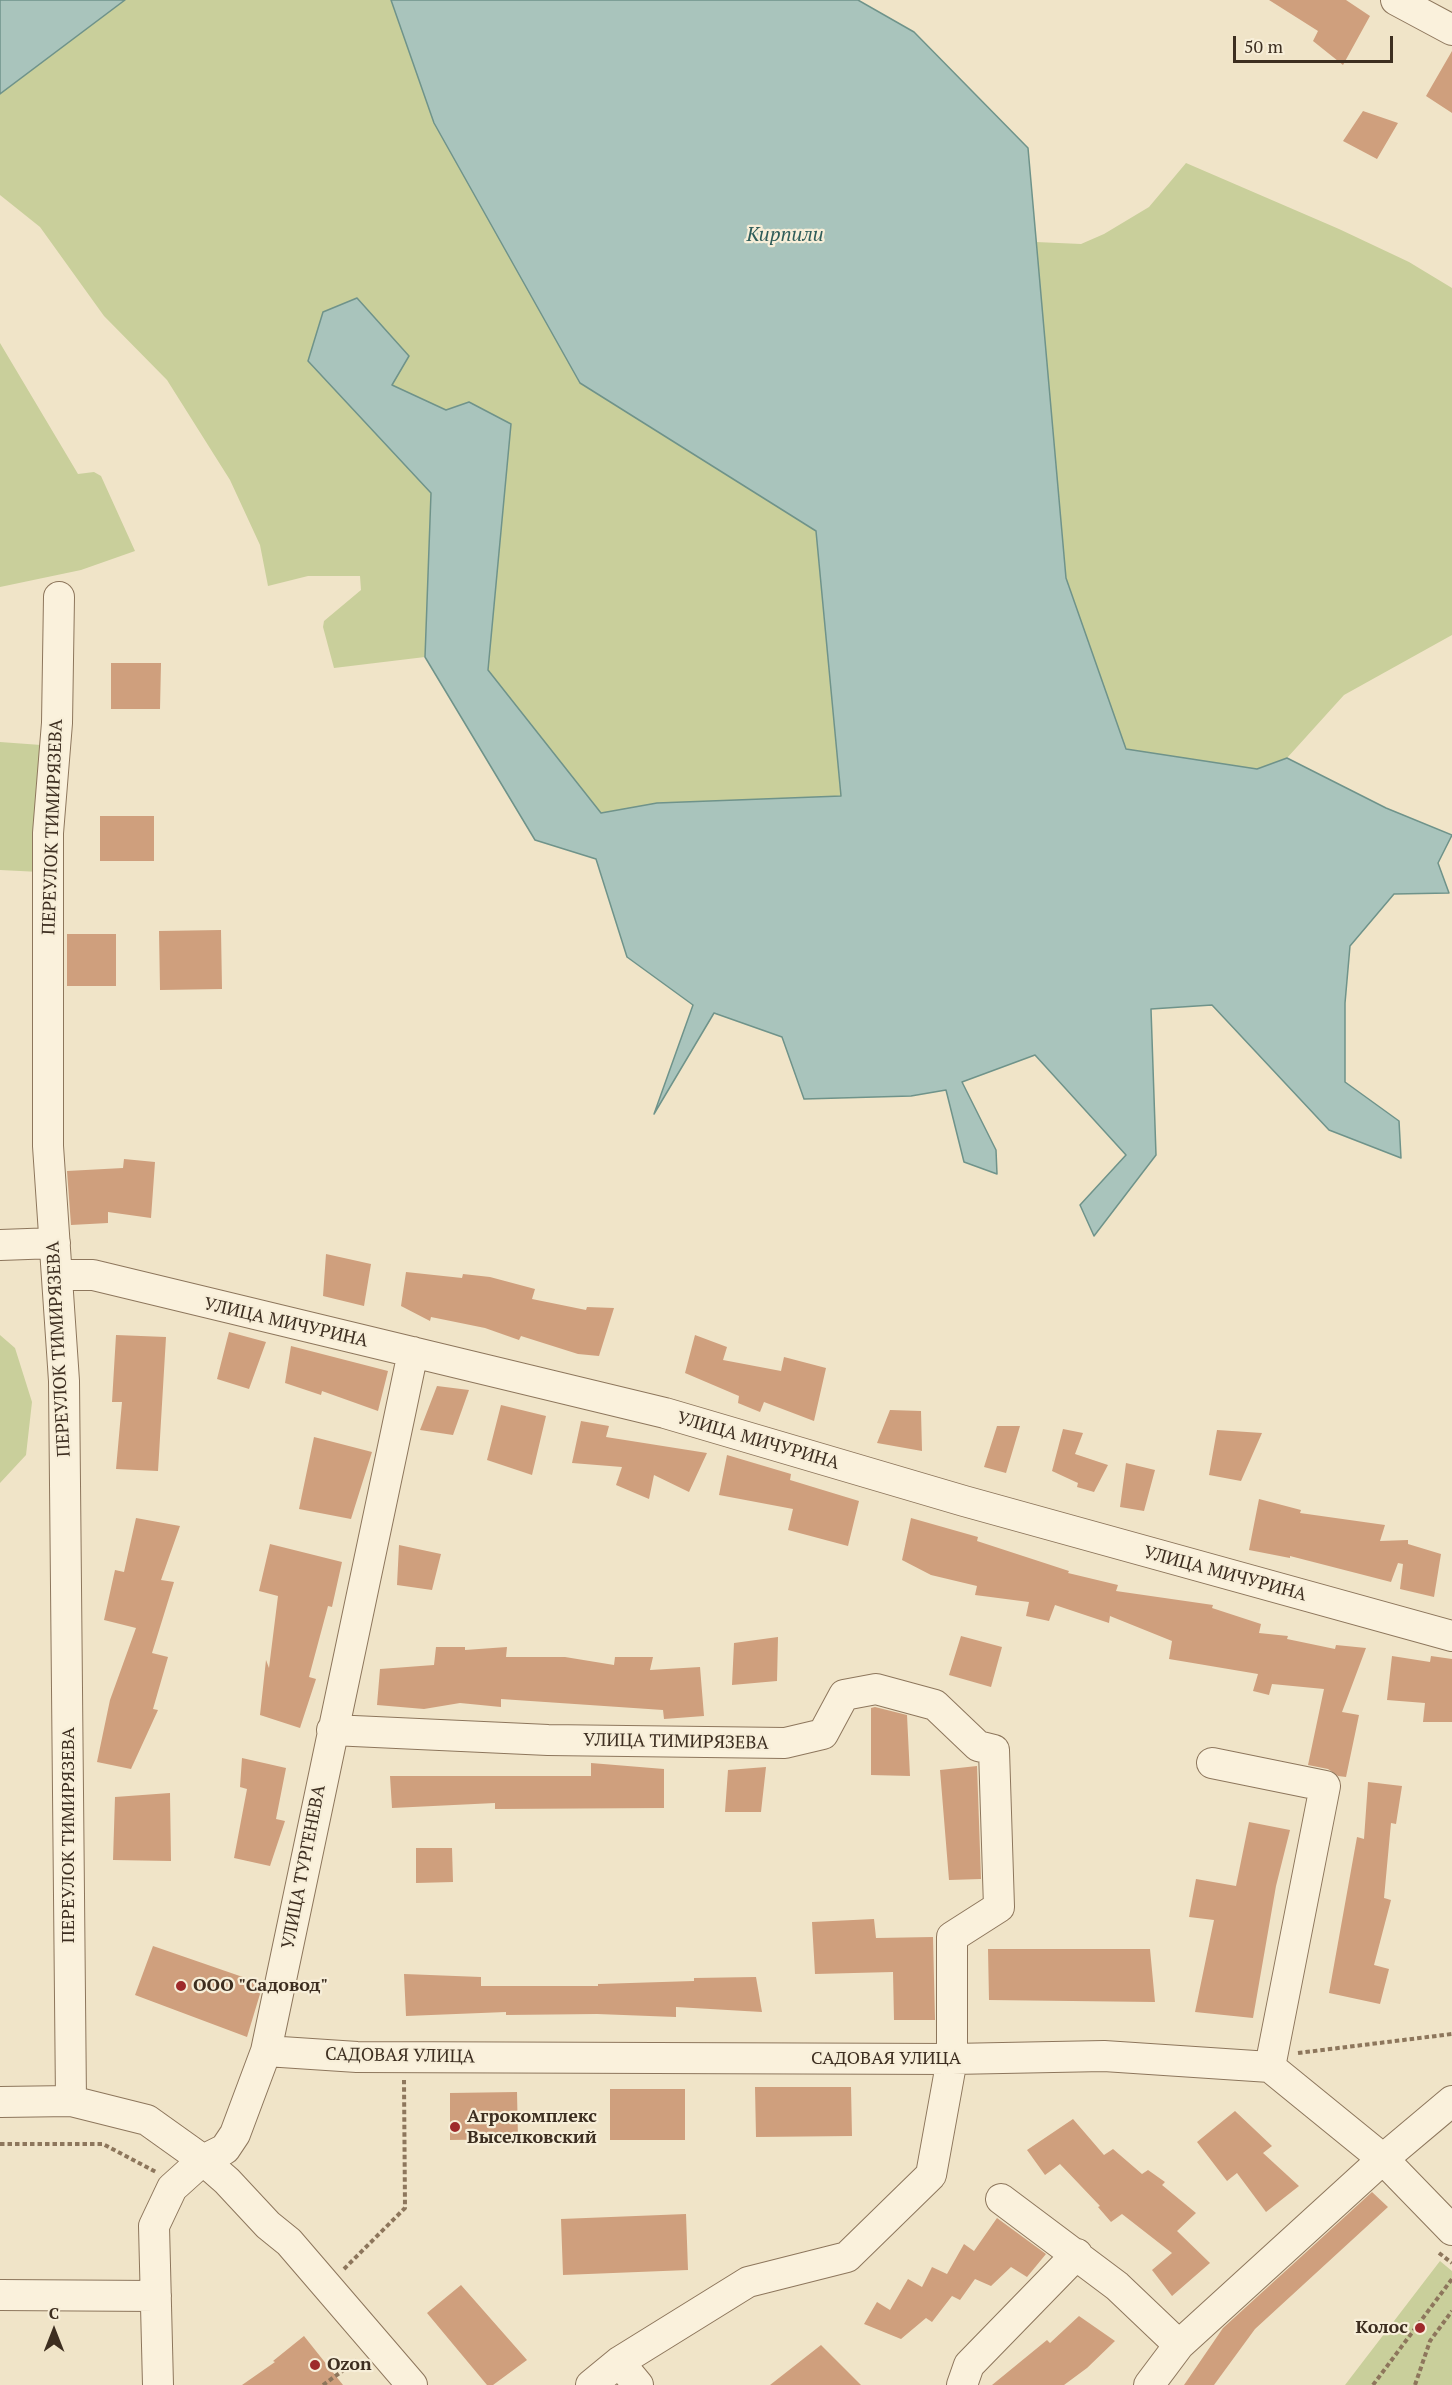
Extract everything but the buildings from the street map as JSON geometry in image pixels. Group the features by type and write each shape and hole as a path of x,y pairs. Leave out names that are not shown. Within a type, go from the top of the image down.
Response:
{"street":[{"path":"1395,0 1452,30"},
{"name":"ПЕРЕУЛОК ТИМИРЯЗЕВА","path":"59,597 57,723 48,833 48,1146 64,1381 71,2101"},
{"path":"0,1245 55,1243"},
{"name":"УЛИЦА МИЧУРИНА","path":"57,1275 93,1275 666,1413 964,1501 1452,1636"},
{"name":"УЛИЦА ТУРГЕНЕВА","path":"158,2385 154,2226 172,2188 203,2160 225,2149 235,2134 266,2051 412,1352"},
{"name":"УЛИЦА ТИМИРЯЗЕВА","path":"332,1730 548,1740 784,1743 823,1734 844,1695 876,1689 935,1705 978,1746 994,1750 999,1907 952,1937 952,2059"},
{"path":"1212,1763 1325,1786 1270,2067 1383,2159 1452,2230"},
{"name":"САДОВАЯ УЛИЦА","path":"266,2051 404,2057 952,2059 1104,2056 1270,2067"},
{"path":"591,2385 619,2362 748,2282 848,2258 932,2175 952,2059"},
{"path":"0,2102 71,2101 147,2120 228,2181 268,2225 289,2242 412,2385"},
{"path":"1149,2385 1179,2345 1383,2159 1452,2101"},
{"path":"1001,2199 1117,2286 1179,2345"},
{"path":"962,2385 969,2365 1077,2254"},
{"path":"0,2295 156,2296"},
{"path":"619,2362 638,2385"}],"path":[{"path":"339,2274 405,2208 404,2057"},
{"path":"0,2144 103,2144 159,2173"},
{"path":"1373,2385 1452,2279"},
{"path":"1415,2385 1430,2341 1452,2311"},
{"path":"323,2385 359,2359 351,2350"}],"green space":[{"path":"125,0 391,0 434,123 580,383 816,531 841,797 657,803 601,813 488,670 511,424 446,410 391,385 308,361 431,493 425,657 334,668 323,627 324,621 361,590 360,576 308,576 268,586 260,545 230,480 167,380 104,316 40,227 0,195 0,94"},
{"path":"1186,163 1339,229 1409,262 1452,288 1452,635 1344,695 1287,758 1257,769 1126,749 1066,578 1036,242 1081,244 1104,234 1149,207"},
{"path":"0,343 78,474 94,472 101,476 135,551 81,570 0,587"},
{"path":"0,742 41,745 40,872 0,870"},
{"path":"0,1335 15,1348 32,1402 26,1455 0,1483"},
{"name":"Колос","path":"1440,2261 1452,2271 1452,2385 1345,2385"}],"water":[{"path":"0,0 125,0 0,94"},
{"name":"Кирпили","path":"391,0 858,0 914,32 1028,148 1066,578 1126,749 1257,769 1287,758 1386,808 1452,835 1438,863 1449,893 1394,894 1350,946 1345,1003 1345,1082 1399,1121 1401,1158 1329,1130 1212,1005 1151,1009 1156,1155 1094,1236 1080,1205 1126,1155 1035,1055 962,1082 996,1150 997,1174 964,1162 946,1090 911,1096 804,1099 782,1037 714,1013 654,1114 693,1005 627,957 596,859 535,840 425,657 431,493 308,361 323,312 357,298 409,356 392,385 446,410 469,402 511,424 488,670 601,813 657,803 841,796 816,531 580,383 434,123"}],"place":[{"name":"ООО \"Садовод\"","path":"181,1986"},
{"name":"Агрокомплекс Выселковский","path":"455,2127"},
{"name":"Колос","path":"1420,2328"},
{"name":"Ozon","path":"315,2365"}]}
